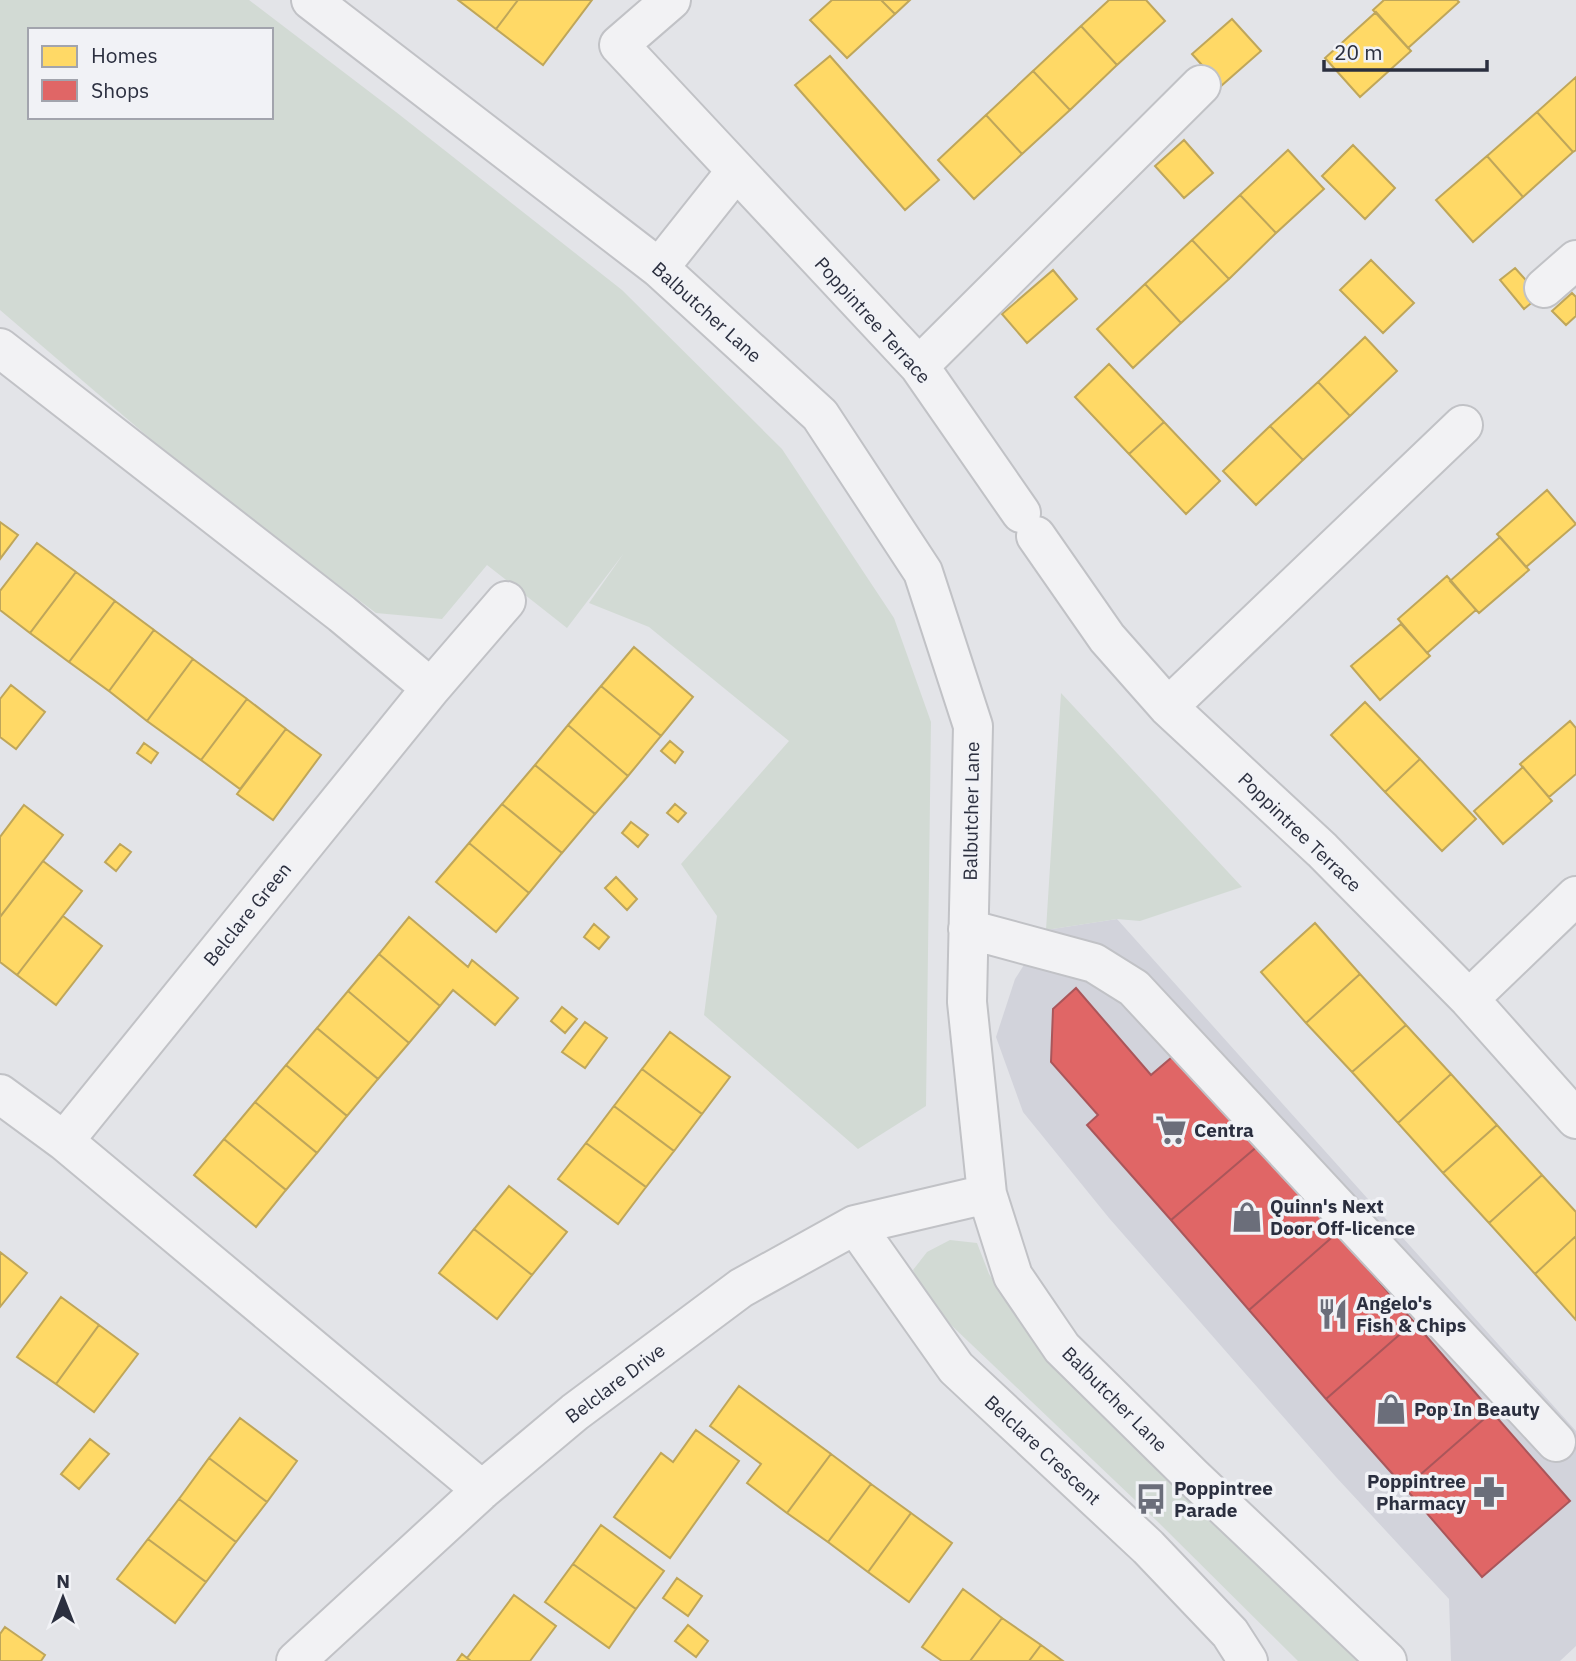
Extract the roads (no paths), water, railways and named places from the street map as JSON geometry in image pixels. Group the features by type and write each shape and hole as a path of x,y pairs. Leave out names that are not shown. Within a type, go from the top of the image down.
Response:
{"street":[{"name":"Balbutcher Lane","path":"312,0 659,268 820,415 923,572 973,726 967,1002 987,1194 1013,1276 1062,1348 1387,1661"},
{"name":"Poppintree Terrace","path":"671,0 619,45 919,366 1107,638 1168,707 1322,849 1469,999 1576,1119"},
{"path":"919,366 1201,85"},
{"path":"659,268 736,171"},
{"path":"1544,288 1576,260"},
{"path":"0,348 342,614 432,688"},
{"path":"1168,707 1463,425"},
{"name":"Belclare Green","path":"64,1141 432,688 506,601"},
{"path":"1469,999 1576,896"},
{"path":"968,929 1094,963 1134,988 1556,1442"},
{"path":"0,1094 64,1141 482,1490"},
{"name":"Belclare Drive","path":"296,1661 482,1490 575,1412 741,1288 855,1225 987,1194"},
{"name":"Belclare Crescent","path":"855,1225 956,1368 1148,1547 1230,1633 1248,1661"}],"place":[{"name":"Centra","path":"1171,1130"},
{"name":"Quinn's Next Door Off-licence","path":"1247,1217"},
{"name":"Angelo's Fish & Chips","path":"1333,1314"},
{"name":"Pop In Beauty","path":"1391,1409"},
{"name":"Poppintree Pharmacy","path":"1489,1492"},
{"name":"Poppintree Parade","path":"1151,1499"}]}
